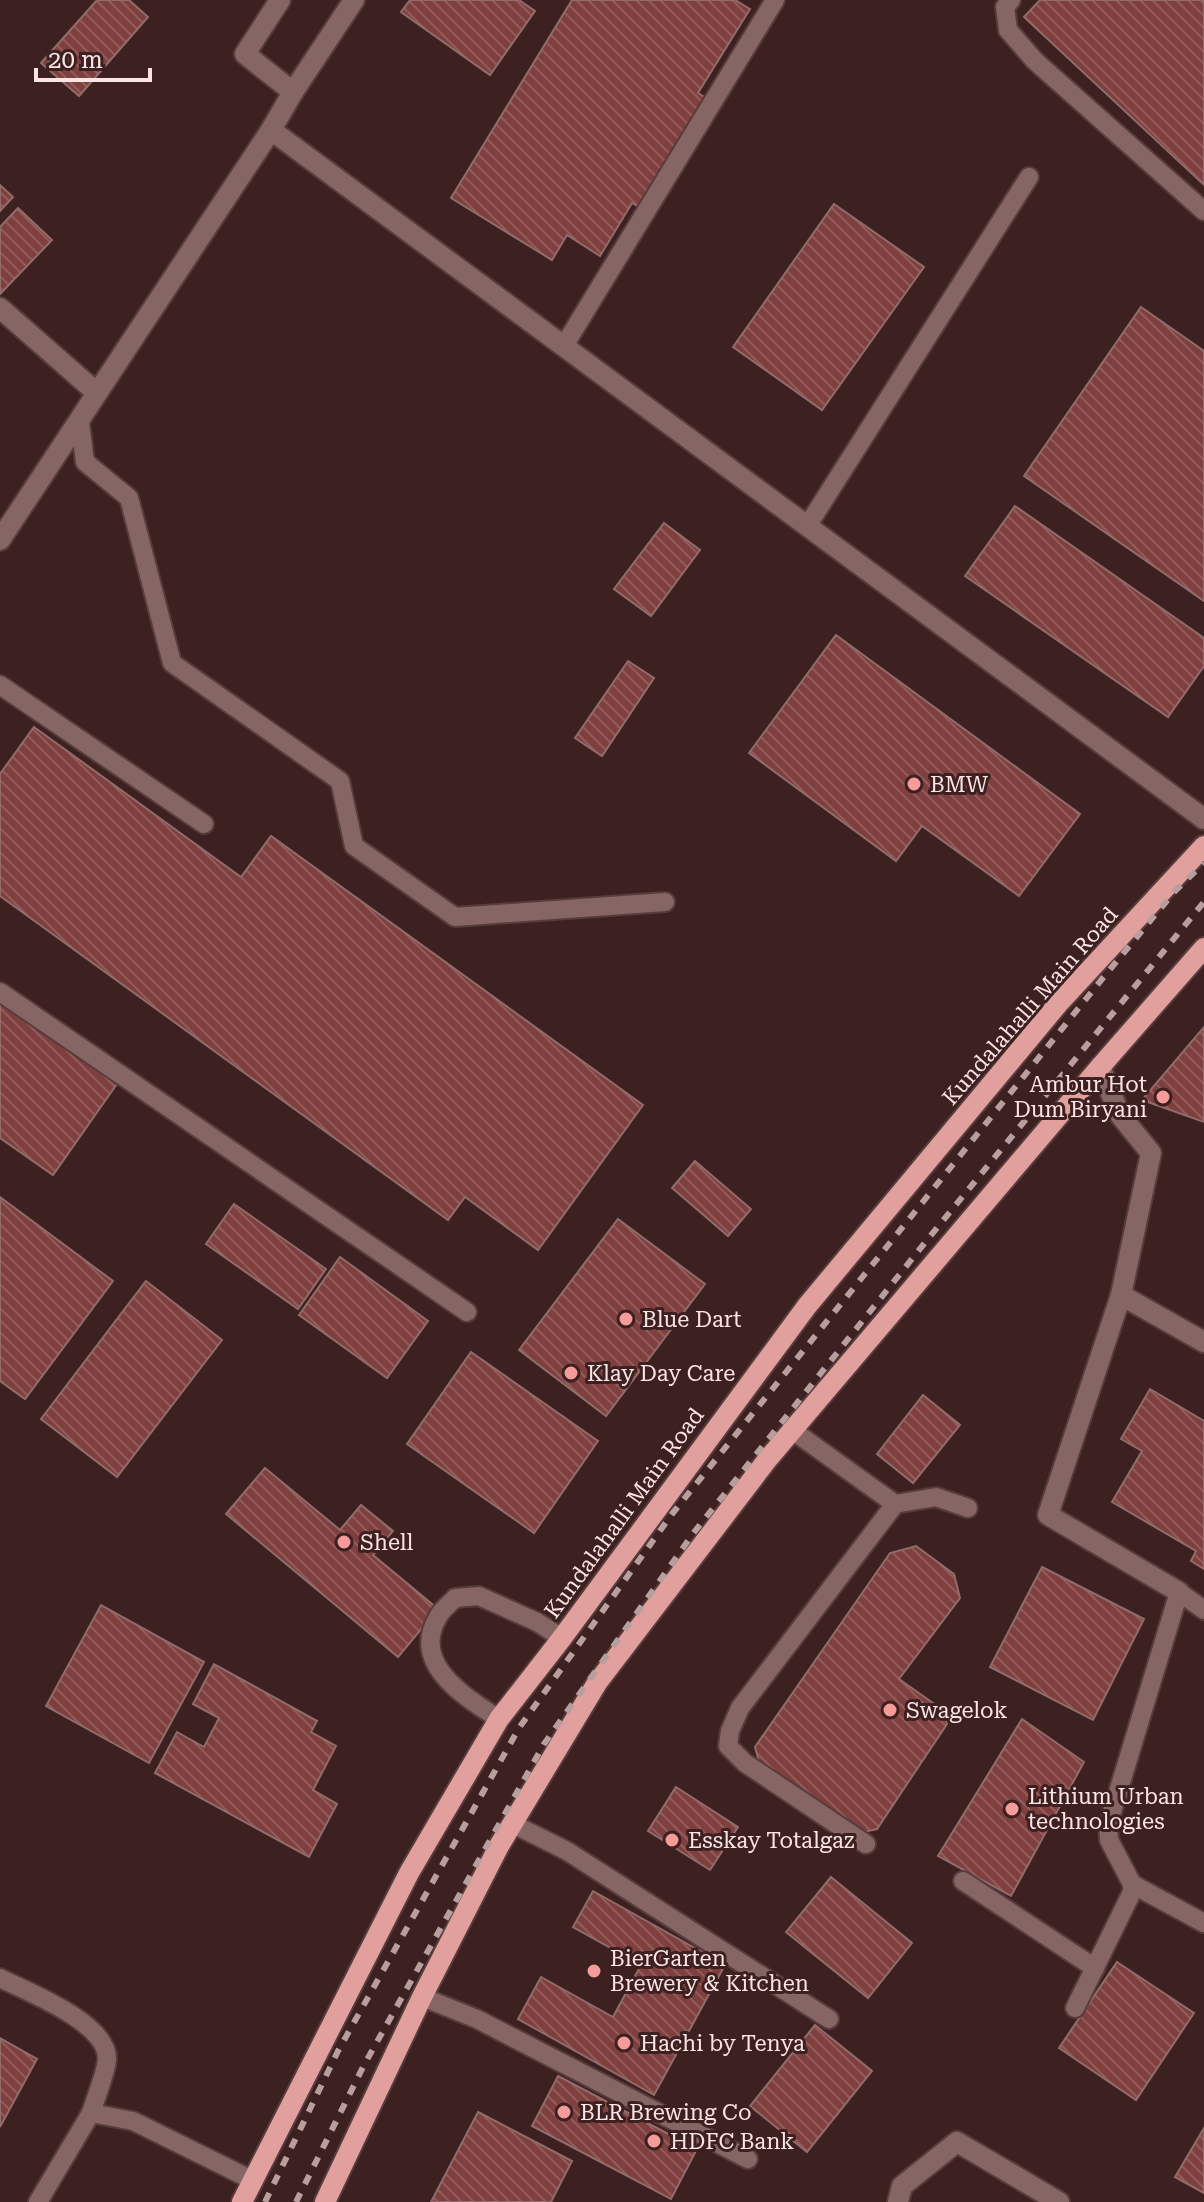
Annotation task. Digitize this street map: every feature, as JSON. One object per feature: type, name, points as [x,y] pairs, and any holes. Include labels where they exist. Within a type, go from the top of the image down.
[{"type":"main road","name":"Kundalahalli Main Road","points":[[242,2202],[409,1873],[499,1719],[807,1306],[1058,1004],[1204,846]]},
{"type":"main road","points":[[325,2202],[422,1997],[513,1824],[597,1683],[792,1430],[1204,948]]},
{"type":"street","points":[[280,0],[245,54],[293,92]]},
{"type":"street","points":[[0,540],[80,423],[354,0]]},
{"type":"street","points":[[271,130],[1204,819]]},
{"type":"street","points":[[0,308],[97,393]]},
{"type":"street","points":[[1100,1067],[1120,1115],[1151,1153],[1121,1295],[1048,1515],[1179,1592]]},
{"type":"street","points":[[1121,1295],[1204,1342]]},
{"type":"street","points":[[898,2202],[902,2186],[957,2142],[1059,2202]]},
{"type":"lane","points":[[564,346],[775,0]]},
{"type":"lane","points":[[1011,0],[1005,7],[1008,30],[1035,61],[1204,211]]},
{"type":"lane","points":[[808,525],[1029,177]]},
{"type":"lane","points":[[80,423],[85,462],[129,498],[172,663],[340,781],[354,846],[455,917],[665,902]]},
{"type":"lane","points":[[0,685],[204,824]]},
{"type":"lane","points":[[0,992],[467,1312]]},
{"type":"lane","points":[[792,1430],[895,1504]]},
{"type":"lane","points":[[866,1844],[745,1763],[728,1746],[730,1731],[740,1708],[895,1504],[936,1497],[968,1508]]},
{"type":"lane","points":[[1075,2008],[1132,1892],[1132,1884],[1109,1840],[1108,1825],[1179,1592],[1204,1610]]},
{"type":"lane","points":[[499,1719],[439,1673],[429,1646],[437,1617],[455,1598],[479,1596],[537,1622],[562,1638]]},
{"type":"lane","points":[[513,1824],[567,1851],[829,2019]]},
{"type":"lane","points":[[963,1881],[1095,1968]]},
{"type":"lane","points":[[1132,1884],[1204,1923]]},
{"type":"lane","points":[[0,1978],[73,2015],[91,2028],[107,2058],[91,2113],[38,2202]]},
{"type":"lane","points":[[422,1997],[477,2019],[748,2159]]},
{"type":"lane","points":[[91,2113],[133,2121],[252,2180]]},
{"type":"building","points":[[97,0],[129,0],[148,17],[79,96],[41,63]]},
{"type":"building","points":[[410,0],[519,0],[535,11],[490,75],[401,12]]},
{"type":"building","points":[[572,0],[735,0],[750,9],[698,93],[711,101],[639,207],[632,203],[600,256],[567,235],[552,260],[451,198]]},
{"type":"building","points":[[1040,0],[1204,0],[1204,185],[1024,17]]},
{"type":"building","points":[[0,185],[13,197],[0,211]]},
{"type":"building","points":[[834,204],[924,267],[822,410],[733,347]]},
{"type":"building","points":[[18,208],[52,240],[0,294],[0,227]]},
{"type":"building","points":[[1141,307],[1204,351],[1204,601],[1024,476]]},
{"type":"building","points":[[1015,506],[1204,638],[1204,666],[1168,717],[965,576]]},
{"type":"building","points":[[664,523],[700,550],[651,616],[614,589]]},
{"type":"building","name":"BMW","points":[[836,635],[1080,814],[1019,896],[922,826],[896,861],[749,753]]},
{"type":"building","points":[[628,661],[654,678],[602,756],[575,738]]},
{"type":"building","points":[[34,727],[241,877],[271,836],[643,1105],[538,1250],[465,1197],[448,1220],[0,896],[0,774]]},
{"type":"building","points":[[0,998],[119,1081],[53,1175],[0,1138]]},
{"type":"building","points":[[1204,1027],[1204,1122],[1142,1100]]},
{"type":"building","points":[[695,1161],[751,1209],[728,1236],[672,1188]]},
{"type":"building","points":[[0,1197],[113,1281],[25,1399],[0,1381]]},
{"type":"building","points":[[234,1204],[326,1269],[298,1309],[206,1244]]},
{"type":"building","points":[[618,1219],[705,1284],[606,1416],[519,1350]]},
{"type":"building","points":[[340,1257],[428,1321],[387,1378],[299,1315]]},
{"type":"building","points":[[146,1281],[222,1340],[117,1477],[41,1419]]},
{"type":"building","points":[[471,1352],[598,1441],[534,1533],[407,1444]]},
{"type":"building","points":[[1150,1389],[1204,1421],[1204,1569],[1191,1561],[1196,1551],[1112,1502],[1142,1451],[1121,1439]]},
{"type":"building","points":[[923,1395],[960,1425],[913,1483],[877,1454]]},
{"type":"building","points":[[265,1468],[340,1530],[361,1505],[393,1531],[373,1555],[438,1609],[398,1657],[226,1514]]},
{"type":"building","points":[[916,1546],[954,1574],[960,1598],[899,1679],[943,1710],[947,1724],[877,1829],[859,1833],[760,1766],[755,1747],[890,1553]]},
{"type":"building","points":[[1042,1567],[1144,1619],[1093,1720],[990,1667]]},
{"type":"building","points":[[101,1605],[204,1662],[149,1763],[46,1706]]},
{"type":"building","points":[[214,1664],[317,1721],[311,1732],[336,1746],[313,1790],[337,1804],[309,1857],[155,1773],[177,1732],[204,1747],[219,1718],[193,1704]]},
{"type":"building","name":"Lithium Urban technologies","points":[[1022,1719],[1084,1762],[1011,1896],[938,1856]]},
{"type":"building","points":[[676,1787],[738,1827],[710,1870],[648,1831]]},
{"type":"building","points":[[831,1877],[912,1943],[868,1998],[786,1932]]},
{"type":"building","points":[[593,1891],[725,1965],[654,2095],[518,2019],[541,1977],[613,2017],[641,1965],[573,1927]]},
{"type":"building","points":[[1117,1962],[1194,2013],[1136,2100],[1059,2048]]},
{"type":"building","points":[[815,2025],[872,2071],[807,2152],[750,2106]]},
{"type":"building","points":[[0,2038],[37,2059],[0,2127]]},
{"type":"building","points":[[558,2076],[697,2149],[671,2199],[532,2126]]},
{"type":"building","points":[[478,2112],[572,2161],[551,2202],[431,2202]]},
{"type":"building","points":[[1204,2128],[1204,2193],[1175,2177]]},
{"type":"railway","points":[[265,2202],[338,2051],[519,1728],[672,1514],[1102,979],[1175,891],[1204,863]]},
{"type":"railway","points":[[296,2202],[364,2065],[544,1744],[695,1531],[927,1240],[1204,902]]},
{"type":"place","name":"BMW","points":[[914,784]]},
{"type":"place","name":"Ambur Hot Dum Biryani","points":[[1163,1097]]},
{"type":"place","name":"Blue Dart","points":[[626,1319]]},
{"type":"place","name":"Klay Day Care","points":[[571,1373]]},
{"type":"place","name":"Shell","points":[[344,1542]]},
{"type":"place","name":"Swagelok","points":[[890,1710]]},
{"type":"place","name":"Lithium Urban technologies","points":[[1012,1809]]},
{"type":"place","name":"Esskay Totalgaz","points":[[672,1840]]},
{"type":"place","name":"BierGarten Brewery & Kitchen","points":[[594,1971]]},
{"type":"place","name":"Hachi by Tenya","points":[[624,2043]]},
{"type":"place","name":"BLR Brewing Co","points":[[564,2112]]},
{"type":"place","name":"HDFC Bank","points":[[654,2141]]}]
